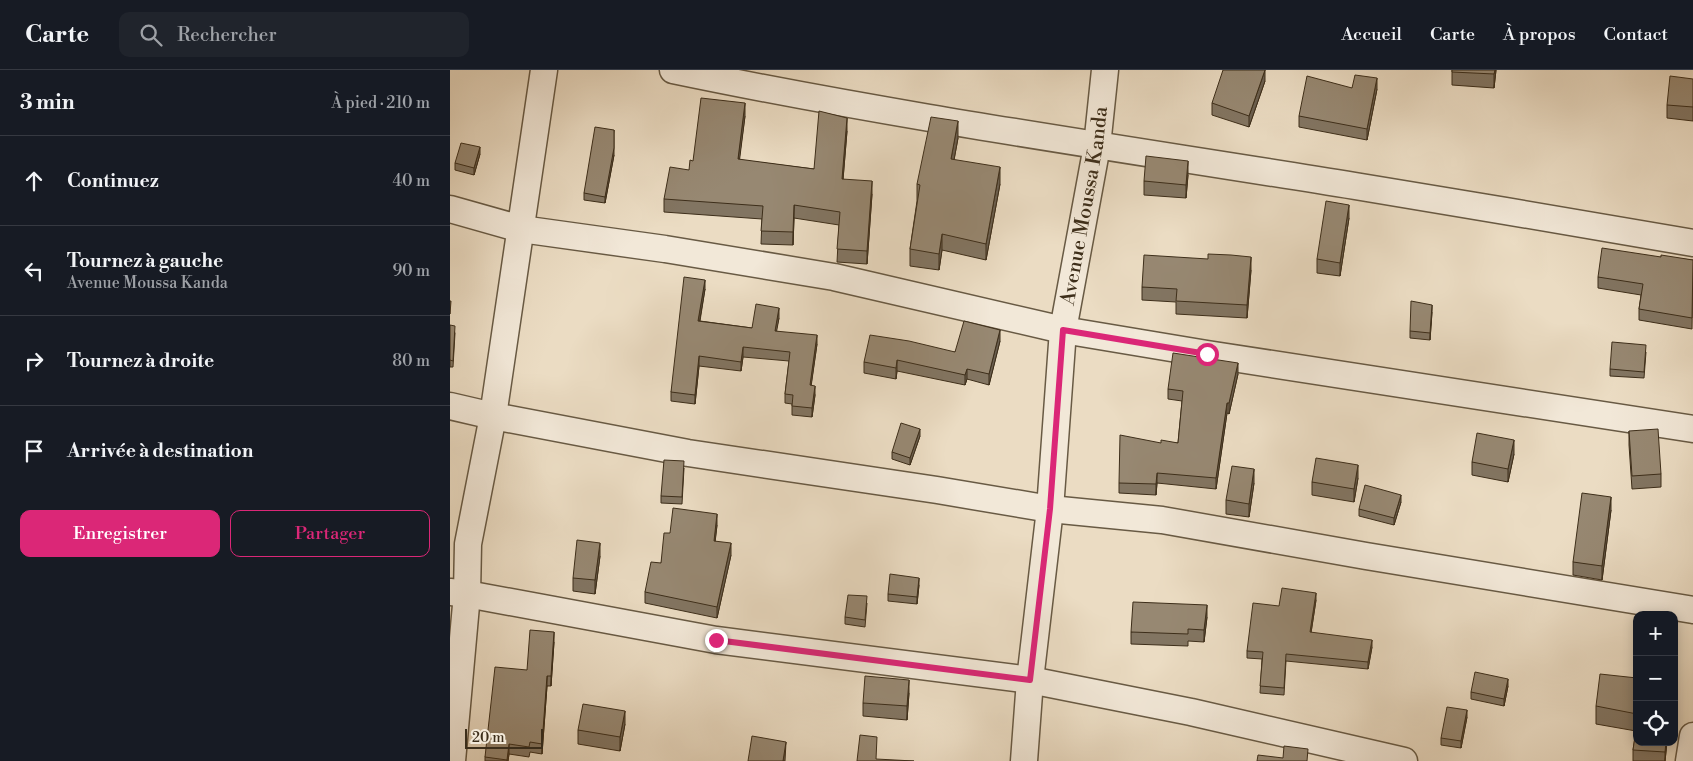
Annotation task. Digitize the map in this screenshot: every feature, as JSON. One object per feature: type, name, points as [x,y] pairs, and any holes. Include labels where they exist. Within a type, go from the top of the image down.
[{"type":"street","points":[[452,761],[459,593],[493,416],[544,70]]},
{"type":"street","points":[[673,70],[790,94],[1693,243]]},
{"type":"street","name":"Avenue Moussa Kanda","points":[[1024,761],[1030,680],[1050,509],[1063,330],[1097,146],[1105,70]]},
{"type":"street","points":[[450,209],[520,229],[665,249],[834,277],[1063,330],[1207,354],[1693,428]]},
{"type":"street","points":[[450,406],[688,453],[927,488],[1050,509],[1162,520],[1356,555],[1693,610]]},
{"type":"street","points":[[459,593],[716,640],[1030,680],[1191,712],[1404,761]]},
{"type":"street","points":[[1689,761],[1693,736]]},
{"type":"building","points":[[1223,70],[1265,70],[1249,116],[1212,103]]},
{"type":"building","points":[[1452,70],[1495,70],[1494,74],[1452,72]]},
{"type":"building","points":[[1355,75],[1377,78],[1367,129],[1299,116],[1307,76],[1352,88]]},
{"type":"building","points":[[1670,76],[1693,79],[1693,107],[1667,105]]},
{"type":"building","points":[[701,98],[745,103],[738,159],[814,169],[819,111],[847,118],[842,179],[872,181],[867,251],[837,249],[840,212],[794,205],[793,232],[761,231],[763,206],[664,199],[670,167],[689,170],[690,160],[693,161]]},
{"type":"building","points":[[931,117],[958,121],[951,159],[1000,167],[986,244],[942,234],[939,254],[910,249],[920,185],[917,184]]},
{"type":"building","points":[[595,127],[614,130],[614,148],[605,197],[584,193]]},
{"type":"building","points":[[461,143],[480,147],[474,168],[455,163]]},
{"type":"building","points":[[1146,156],[1188,161],[1186,185],[1144,181]]},
{"type":"building","points":[[1326,201],[1349,205],[1340,263],[1317,259]]},
{"type":"building","points":[[1602,248],[1693,260],[1692,318],[1639,309],[1643,284],[1598,277]]},
{"type":"building","points":[[1208,254],[1251,257],[1247,305],[1176,301],[1177,289],[1142,287],[1144,255],[1208,259]]},
{"type":"building","points":[[684,277],[705,280],[698,321],[752,328],[756,304],[779,308],[775,331],[817,335],[810,385],[815,386],[812,408],[792,406],[793,395],[785,394],[790,352],[743,347],[741,362],[699,356],[695,395],[671,392]]},
{"type":"building","points":[[1411,301],[1432,305],[1430,333],[1410,331]]},
{"type":"building","points":[[964,321],[1000,330],[989,374],[967,369],[965,375],[897,360],[896,368],[864,362],[870,335],[909,341],[955,352]]},
{"type":"building","points":[[450,325],[455,326],[453,361],[450,360]]},
{"type":"building","points":[[1612,342],[1646,345],[1644,372],[1610,369]]},
{"type":"building","points":[[1173,353],[1238,363],[1229,403],[1227,403],[1216,478],[1157,473],[1156,484],[1119,483],[1120,435],[1161,443],[1161,440],[1178,443],[1183,391],[1168,389]]},
{"type":"building","points":[[901,423],[920,429],[910,458],[892,452]]},
{"type":"building","points":[[1658,429],[1661,474],[1632,476],[1629,431]]},
{"type":"building","points":[[1477,433],[1514,440],[1508,469],[1472,462]]},
{"type":"building","points":[[1316,458],[1358,465],[1354,489],[1312,482]]},
{"type":"building","points":[[664,460],[684,461],[682,497],[661,496]]},
{"type":"building","points":[[1232,466],[1254,469],[1249,504],[1226,500]]},
{"type":"building","points":[[1365,485],[1401,495],[1394,518],[1359,509]]},
{"type":"building","points":[[1582,493],[1611,497],[1602,566],[1573,562]]},
{"type":"building","points":[[673,508],[717,514],[714,541],[731,543],[717,607],[645,592],[651,562],[661,563],[664,533],[670,533]]},
{"type":"building","points":[[577,540],[600,543],[595,580],[573,578]]},
{"type":"building","points":[[890,574],[919,578],[917,597],[888,594]]},
{"type":"building","points":[[1282,588],[1316,593],[1310,632],[1372,640],[1368,662],[1286,654],[1284,688],[1260,686],[1263,652],[1247,651],[1253,603],[1279,606]]},
{"type":"building","points":[[848,595],[867,596],[865,620],[845,617]]},
{"type":"building","points":[[1133,602],[1207,605],[1204,630],[1188,629],[1188,634],[1131,632]]},
{"type":"building","points":[[530,630],[554,632],[551,676],[547,676],[542,744],[530,742],[529,747],[509,744],[507,760],[485,757],[495,667],[527,670]]},
{"type":"building","points":[[1475,672],[1508,679],[1504,699],[1471,692]]},
{"type":"building","points":[[1600,674],[1633,678],[1633,713],[1596,706]]},
{"type":"building","points":[[865,676],[909,680],[907,706],[863,703]]},
{"type":"building","points":[[583,704],[625,711],[620,737],[578,730]]},
{"type":"building","points":[[1447,707],[1467,710],[1461,741],[1441,738]]},
{"type":"building","points":[[860,735],[877,737],[876,759],[914,761],[857,761]]},
{"type":"building","points":[[752,736],[786,742],[783,761],[748,761]]},
{"type":"building","points":[[1284,746],[1308,749],[1307,761],[1257,761],[1258,755],[1283,758]]},
{"type":"building","points":[[1634,746],[1666,746],[1665,752],[1633,750]]},
{"type":"route","points":[[716,640],[1030,680],[1050,509],[1063,330],[1207,354]]}]
